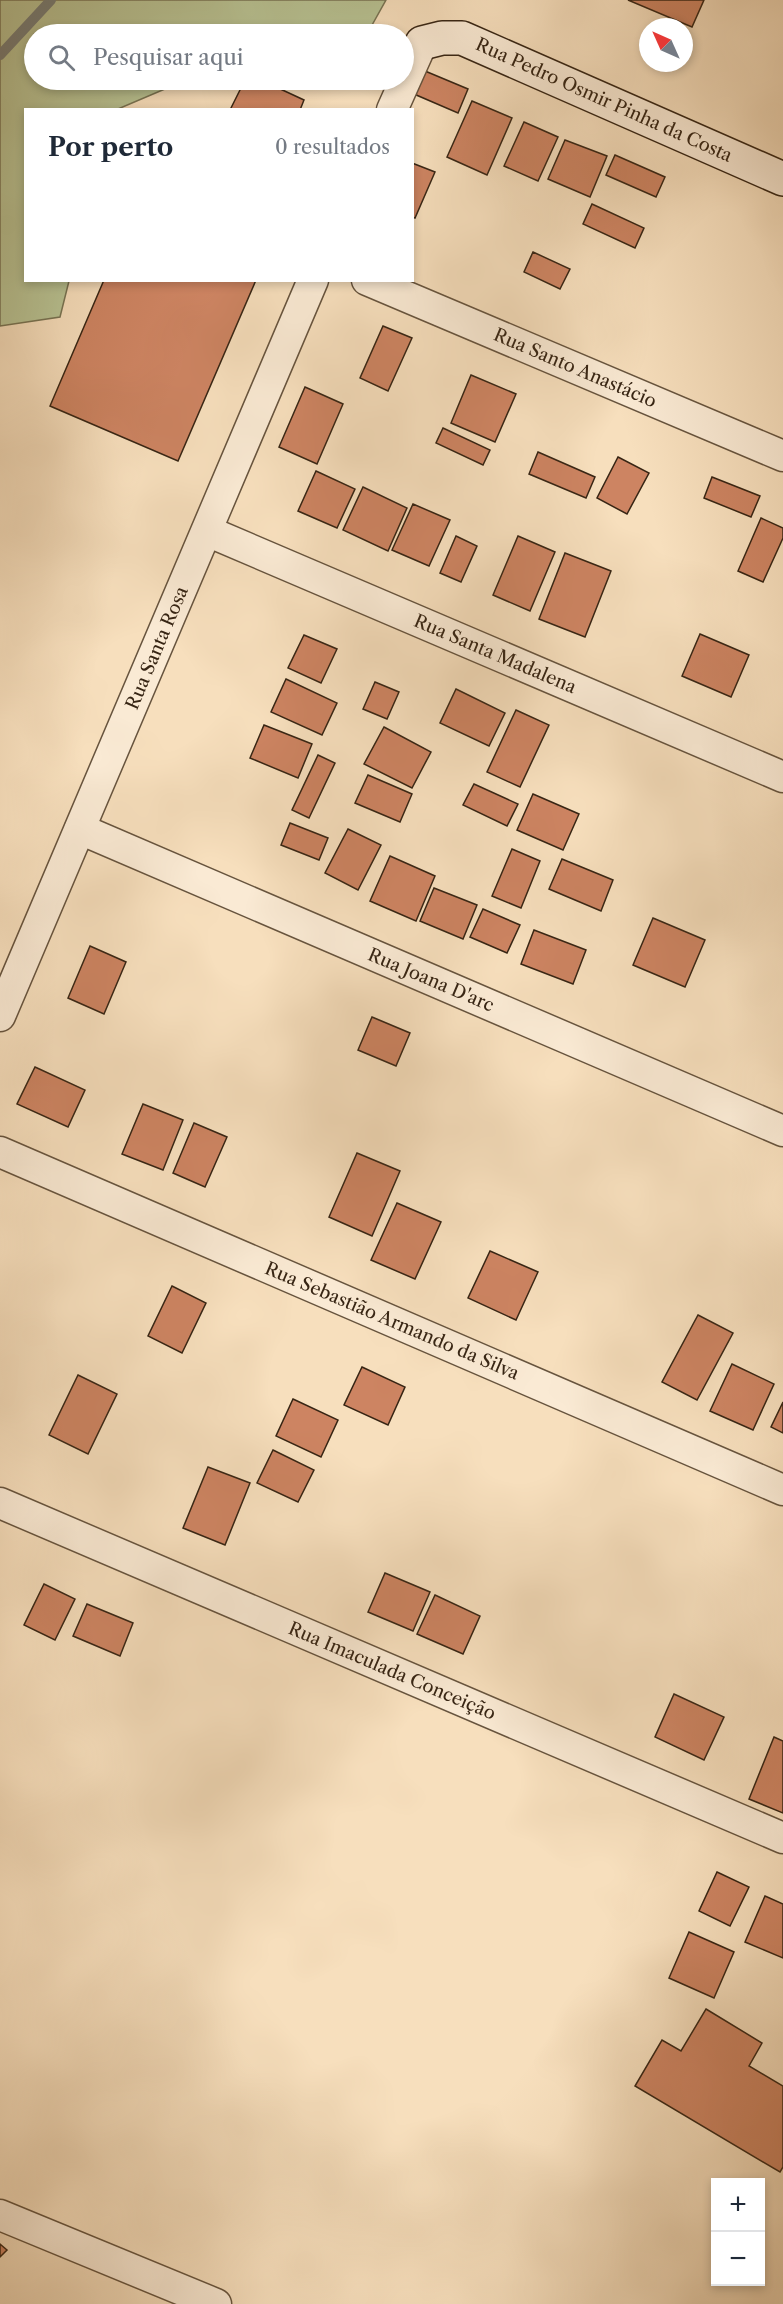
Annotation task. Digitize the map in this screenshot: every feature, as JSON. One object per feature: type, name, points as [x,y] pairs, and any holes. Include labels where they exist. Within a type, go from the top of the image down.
[{"type":"street","name":"Rua Pedro Osmir Pinha da Costa","points":[[422,43],[442,38],[462,38],[783,179]]},
{"type":"street","points":[[414,61],[422,43]]},
{"type":"street","points":[[393,108],[401,90]]},
{"type":"street","name":"Rua Santa Rosa","points":[[0,1016],[313,282]]},
{"type":"street","name":"Rua Santo Anastácio","points":[[372,282],[783,456]]},
{"type":"street","name":"Rua Santa Madalena","points":[[207,531],[783,777]]},
{"type":"street","name":"Rua Joana D'arc","points":[[80,829],[783,1131]]},
{"type":"street","name":"Rua Sebastião Armando da Silva","points":[[0,1152],[783,1490]]},
{"type":"street","name":"Rua Imaculada Conceição","points":[[0,1503],[783,1838]]},
{"type":"street","points":[[0,2215],[216,2304]]},
{"type":"green space","points":[[0,0],[386,0],[373,24],[24,24],[24,90],[163,90],[120,108],[24,108],[24,282],[69,282],[60,317],[0,326]]},
{"type":"building","points":[[628,0],[704,0],[693,25],[693,18],[671,18]]},
{"type":"building","points":[[425,71],[468,89],[458,113],[414,94]]},
{"type":"building","points":[[240,90],[282,90],[304,100],[301,108],[231,108]]},
{"type":"building","points":[[472,101],[512,118],[487,175],[447,157]]},
{"type":"building","points":[[524,122],[558,137],[538,181],[504,166]]},
{"type":"building","points":[[565,140],[607,156],[590,197],[548,179]]},
{"type":"building","points":[[615,155],[665,177],[656,197],[606,175]]},
{"type":"building","points":[[414,164],[435,172],[414,218]]},
{"type":"building","points":[[592,204],[644,228],[635,248],[583,224]]},
{"type":"building","points":[[533,252],[570,269],[560,289],[524,272]]},
{"type":"building","points":[[103,282],[255,282],[178,461],[50,406]]},
{"type":"building","points":[[383,326],[412,338],[388,391],[360,378]]},
{"type":"building","points":[[471,375],[516,394],[495,442],[451,423]]},
{"type":"building","points":[[305,387],[343,404],[317,464],[279,447]]},
{"type":"building","points":[[443,428],[490,450],[483,465],[436,443]]},
{"type":"building","points":[[538,452],[595,477],[586,498],[529,474]]},
{"type":"building","points":[[618,457],[649,473],[627,514],[597,498]]},
{"type":"building","points":[[316,471],[355,489],[337,528],[298,511]]},
{"type":"building","points":[[712,477],[760,496],[751,517],[704,498]]},
{"type":"building","points":[[363,487],[407,508],[388,551],[343,530]]},
{"type":"building","points":[[413,504],[450,520],[429,566],[392,550]]},
{"type":"building","points":[[761,518],[783,528],[783,538],[763,582],[738,571]]},
{"type":"building","points":[[456,536],[477,546],[461,582],[440,573]]},
{"type":"building","points":[[518,536],[555,552],[530,611],[493,595]]},
{"type":"building","points":[[565,553],[611,571],[585,637],[539,619]]},
{"type":"building","points":[[700,634],[749,655],[731,697],[682,676]]},
{"type":"building","points":[[304,635],[337,649],[321,683],[288,668]]},
{"type":"building","points":[[286,679],[337,703],[322,735],[271,712]]},
{"type":"building","points":[[375,682],[399,692],[387,719],[363,709]]},
{"type":"building","points":[[456,689],[505,713],[489,746],[440,723]]},
{"type":"building","points":[[516,710],[549,725],[520,787],[487,772]]},
{"type":"building","points":[[264,725],[312,744],[298,778],[250,758]]},
{"type":"building","points":[[384,727],[431,752],[412,788],[364,764]]},
{"type":"building","points":[[318,755],[335,763],[309,818],[292,810]]},
{"type":"building","points":[[368,775],[412,794],[400,822],[355,803]]},
{"type":"building","points":[[474,784],[518,804],[507,826],[463,805]]},
{"type":"building","points":[[533,794],[579,814],[563,850],[517,830]]},
{"type":"building","points":[[290,823],[328,838],[319,860],[281,845]]},
{"type":"building","points":[[348,829],[381,845],[358,890],[325,873]]},
{"type":"building","points":[[512,849],[540,861],[521,908],[492,896]]},
{"type":"building","points":[[390,856],[435,876],[416,921],[370,901]]},
{"type":"building","points":[[562,859],[613,880],[601,911],[549,889]]},
{"type":"building","points":[[434,888],[477,905],[463,939],[420,921]]},
{"type":"building","points":[[483,909],[520,925],[507,953],[470,937]]},
{"type":"building","points":[[653,918],[705,940],[685,987],[633,965]]},
{"type":"building","points":[[534,930],[586,950],[573,984],[521,964]]},
{"type":"building","points":[[90,946],[126,962],[104,1014],[68,998]]},
{"type":"building","points":[[372,1017],[410,1033],[396,1066],[358,1050]]},
{"type":"building","points":[[35,1067],[85,1090],[68,1127],[17,1104]]},
{"type":"building","points":[[143,1104],[183,1120],[163,1170],[122,1154]]},
{"type":"building","points":[[194,1123],[227,1137],[205,1187],[173,1173]]},
{"type":"building","points":[[357,1153],[400,1171],[372,1236],[329,1217]]},
{"type":"building","points":[[397,1203],[441,1222],[415,1279],[371,1260]]},
{"type":"building","points":[[490,1251],[538,1272],[516,1320],[468,1298]]},
{"type":"building","points":[[172,1286],[206,1303],[182,1353],[148,1336]]},
{"type":"building","points":[[698,1315],[733,1333],[697,1400],[662,1382]]},
{"type":"building","points":[[732,1364],[774,1384],[753,1430],[710,1411]]},
{"type":"building","points":[[362,1367],[405,1387],[388,1425],[344,1405]]},
{"type":"building","points":[[78,1375],[117,1394],[88,1454],[49,1435]]},
{"type":"building","points":[[293,1399],[338,1420],[321,1457],[276,1436]]},
{"type":"building","points":[[783,1402],[783,1433],[771,1427]]},
{"type":"building","points":[[273,1450],[314,1470],[298,1502],[257,1483]]},
{"type":"building","points":[[208,1467],[250,1483],[225,1545],[183,1528]]},
{"type":"building","points":[[385,1573],[430,1592],[413,1631],[368,1612]]},
{"type":"building","points":[[44,1584],[75,1599],[55,1640],[24,1625]]},
{"type":"building","points":[[435,1595],[480,1616],[463,1654],[417,1634]]},
{"type":"building","points":[[87,1604],[133,1623],[120,1656],[73,1636]]},
{"type":"building","points":[[674,1694],[724,1717],[704,1760],[655,1737]]},
{"type":"building","points":[[774,1737],[783,1741],[783,1813],[749,1799]]},
{"type":"building","points":[[717,1872],[749,1887],[730,1926],[699,1911]]},
{"type":"building","points":[[765,1896],[783,1904],[783,1958],[745,1942]]},
{"type":"building","points":[[689,1932],[734,1952],[714,1998],[669,1978]]},
{"type":"building","points":[[706,2009],[762,2043],[749,2066],[783,2086],[783,2167],[780,2172],[635,2086],[662,2040],[681,2051]]},
{"type":"building","points":[[0,2244],[7,2250],[0,2257]]},
{"type":"waterway","points":[[29,24],[51,0]]},
{"type":"waterway","points":[[0,55],[24,29]]}]
